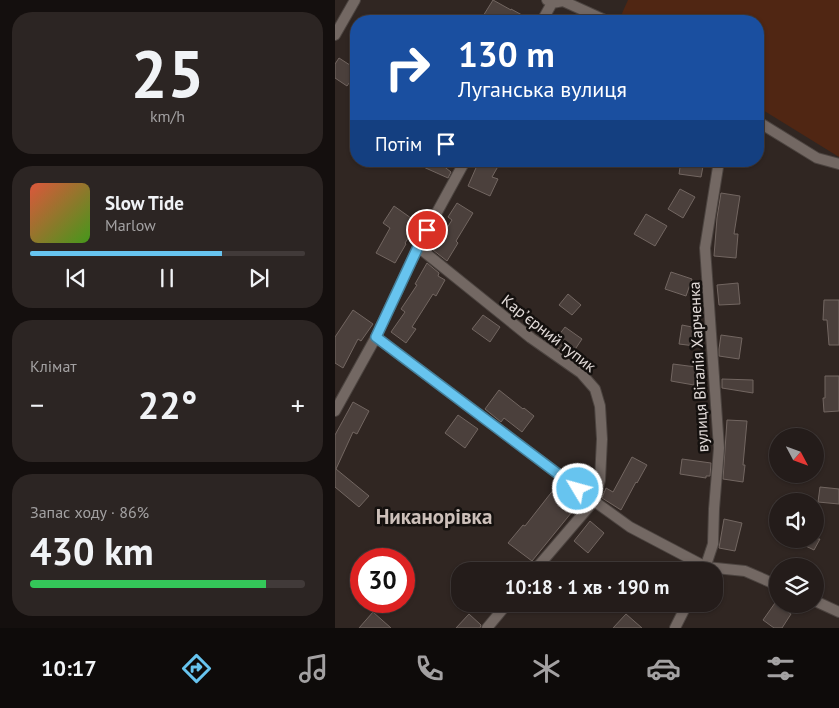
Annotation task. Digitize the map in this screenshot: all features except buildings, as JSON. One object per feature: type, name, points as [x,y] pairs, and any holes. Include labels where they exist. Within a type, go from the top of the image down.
[{"type":"street","points":[[335,35],[355,0]]},
{"type":"street","points":[[544,15],[549,2],[563,2],[593,15]]},
{"type":"street","points":[[764,126],[817,158],[839,164]]},
{"type":"street","points":[[335,411],[376,337],[418,247],[462,167]]},
{"type":"street","name":"вулиця Віталія Харченка","points":[[707,562],[713,544],[719,448],[705,248],[718,167]]},
{"type":"street","name":"Карʼєрний тупик","points":[[418,247],[531,338],[581,373],[595,389],[600,406],[603,440],[600,480],[593,501],[542,562]]},
{"type":"street","points":[[376,337],[593,501],[630,527],[692,562]]},
{"type":"street","points":[[723,570],[745,571],[769,582]]},
{"type":"street","points":[[824,605],[839,612]]},
{"type":"street","points":[[487,628],[500,612]]},
{"type":"street","points":[[675,628],[683,612]]},
{"type":"shaded area","points":[[628,0],[839,0],[839,157],[764,111],[764,15],[621,15]]},
{"type":"district","name":"Никанорівка","points":[[434,516]]},
{"type":"route","points":[[427,230],[376,337],[578,489]]}]
